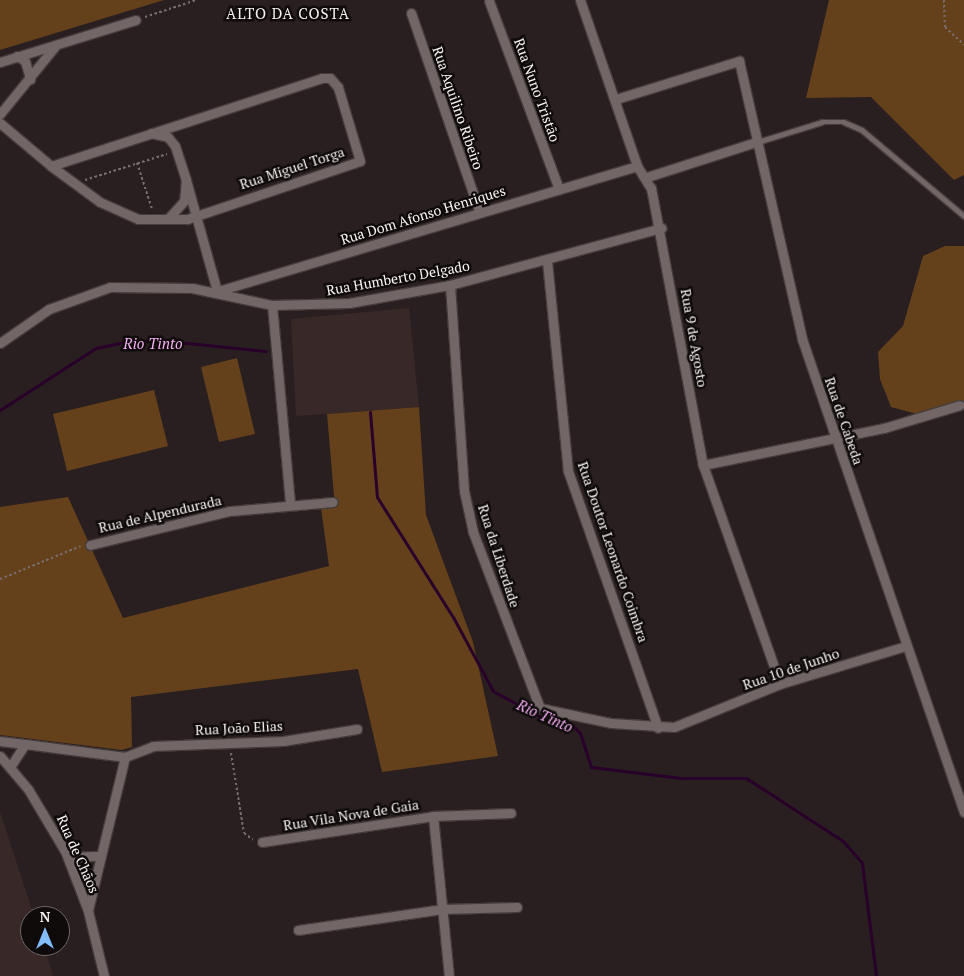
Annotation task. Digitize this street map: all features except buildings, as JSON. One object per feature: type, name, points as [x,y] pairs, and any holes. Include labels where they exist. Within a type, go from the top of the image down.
[{"type":"street","name":"Rua 9 de Agosto","points":[[580,0],[616,99],[637,166],[647,177],[661,228],[703,465],[780,684]]},
{"type":"street","name":"Rua Nuno Tristão","points":[[490,1],[559,189]]},
{"type":"street","name":"Rua Aquilino Ribeiro","points":[[411,13],[479,211]]},
{"type":"street","points":[[0,62],[136,20]]},
{"type":"street","points":[[0,114],[56,45]]},
{"type":"street","points":[[17,56],[25,61],[30,79]]},
{"type":"street","name":"Rua de Cabeda","points":[[616,99],[738,61],[802,339],[964,812]]},
{"type":"street","name":"Rua Miguel Torga","points":[[0,124],[51,166],[118,212],[138,219],[198,216],[205,210],[360,161],[338,87],[330,78],[146,133],[51,166]]},
{"type":"street","points":[[170,149],[176,129],[182,122]]},
{"type":"street","points":[[146,133],[160,133],[186,180],[198,216],[217,291]]},
{"type":"street","points":[[647,177],[756,142]]},
{"type":"street","name":"Rua Dom Afonso Henriques","points":[[217,291],[479,211],[637,166]]},
{"type":"street","points":[[168,219],[184,201],[186,180]]},
{"type":"street","name":"Rua Humberto Delgado","points":[[0,343],[49,309],[92,291],[132,285],[217,291],[272,305],[349,303],[450,286],[547,261],[661,228]]},
{"type":"street","name":"Rua Doutor Leonardo Coimbra","points":[[547,261],[568,470],[658,728]]},
{"type":"street","name":"Rua da Liberdade","points":[[450,286],[464,492],[473,532],[535,702],[547,713],[658,728]]},
{"type":"street","points":[[272,305],[290,504]]},
{"type":"street","points":[[703,465],[836,439],[960,405]]},
{"type":"street","name":"Rua de Alpendurada","points":[[90,545],[203,517],[290,504],[333,502]]},
{"type":"street","name":"Rua 10 de Junho","points":[[658,728],[674,727],[780,684],[906,646]]},
{"type":"street","name":"Rua João Elias","points":[[125,757],[154,746],[230,744],[357,729]]},
{"type":"street","points":[[0,740],[125,757],[88,911]]},
{"type":"street","points":[[10,767],[25,744]]},
{"type":"street","name":"Rua de Chãos","points":[[0,756],[51,824],[68,857],[88,911],[104,976]]},
{"type":"street","points":[[433,816],[511,813]]},
{"type":"street","name":"Rua Vila Nova de Gaia","points":[[262,842],[433,816],[449,976]]},
{"type":"street","points":[[68,857],[101,856]]},
{"type":"street","points":[[298,930],[442,909],[517,907]]},
{"type":"lane","points":[[756,142],[822,122],[844,122],[862,130],[964,216]]},
{"type":"path","points":[[136,20],[196,0]]},
{"type":"path","points":[[944,0],[945,27],[964,45]]},
{"type":"path","points":[[83,181],[137,163],[170,149],[171,161]]},
{"type":"path","points":[[137,163],[153,212]]},
{"type":"path","points":[[78,177],[90,186]]},
{"type":"path","points":[[148,212],[159,212]]},
{"type":"path","name":"Rua de Alpendurada","points":[[0,578],[72,548],[90,545]]},
{"type":"path","points":[[230,744],[244,833],[262,842]]},
{"type":"shaded area","points":[[0,0],[164,0],[0,50]]},
{"type":"shaded area","points":[[829,0],[964,0],[964,175],[954,180],[871,97],[806,98]]},
{"type":"shaded area","points":[[945,246],[964,246],[964,402],[924,416],[891,407],[880,379],[878,352],[903,326],[923,256]]},
{"type":"shaded area","points":[[409,308],[419,407],[296,416],[291,319]]},
{"type":"shaded area","points":[[237,358],[255,434],[219,442],[201,367]]},
{"type":"shaded area","points":[[154,390],[168,446],[67,471],[53,414]]},
{"type":"shaded area","points":[[419,407],[426,515],[473,642],[498,756],[382,772],[358,669],[131,697],[132,747],[122,750],[0,735],[0,507],[68,497],[123,618],[329,566],[321,508],[335,507],[327,414]]},
{"type":"shaded area","points":[[0,812],[31,906],[20,906],[20,956],[47,956],[53,976],[0,976]]},
{"type":"waterway","name":"Rio Tinto","points":[[0,410],[96,348],[129,341],[168,341],[265,351]]},
{"type":"waterway","name":"Rio Tinto","points":[[370,412],[377,497],[453,617],[493,691],[552,723],[572,725],[580,733],[591,767],[681,778],[746,778],[843,841],[862,863],[876,976]]},
{"type":"district","name":"ALTO DA COSTA","points":[[288,14]]}]
